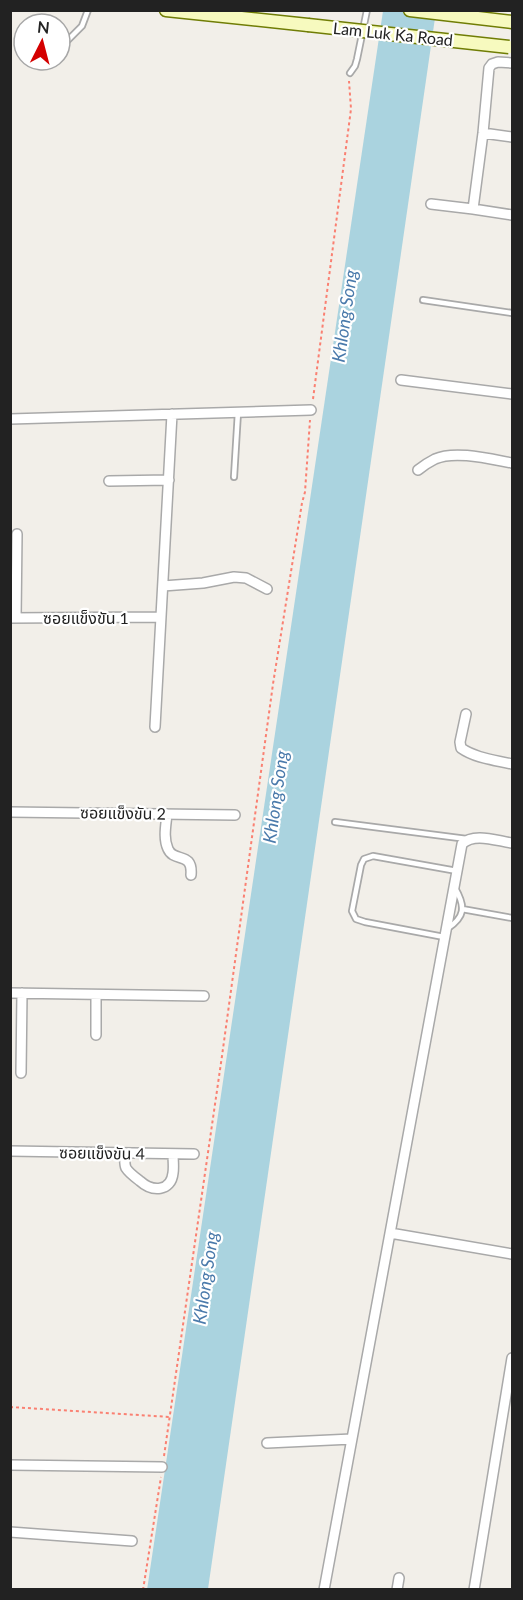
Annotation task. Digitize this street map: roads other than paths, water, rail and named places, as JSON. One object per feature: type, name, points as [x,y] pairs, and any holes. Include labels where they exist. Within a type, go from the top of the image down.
[{"type":"main road","name":"Lam Luk Ka Road","points":[[166,10],[511,47]]},
{"type":"main road","name":"Lam Luk Ka Road","points":[[410,10],[513,22]]},
{"type":"street","points":[[473,209],[489,68],[498,62],[513,63]]},
{"type":"street","points":[[483,133],[513,137]]},
{"type":"street","points":[[431,204],[513,215]]},
{"type":"street","points":[[402,380],[513,394]]},
{"type":"street","points":[[10,419],[311,410]]},
{"type":"street","points":[[155,728],[172,414]]},
{"type":"street","points":[[418,470],[435,459],[448,456],[513,462]]},
{"type":"street","points":[[109,482],[169,480]]},
{"type":"street","points":[[13,618],[17,534]]},
{"type":"street","points":[[163,586],[203,583],[234,577],[246,578],[267,589]]},
{"type":"street","name":"ซอยแข็งขัน 1","points":[[13,618],[161,617]]},
{"type":"street","points":[[466,714],[460,742],[461,748],[480,757],[513,764]]},
{"type":"street","name":"ซอยแข็งขัน 2","points":[[10,812],[234,815]]},
{"type":"street","points":[[166,814],[165,840],[168,850],[172,855],[186,859],[190,863],[191,875]]},
{"type":"street","points":[[324,1590],[462,844],[474,837],[513,843]]},
{"type":"street","points":[[10,993],[204,996]]},
{"type":"street","points":[[21,1073],[22,993]]},
{"type":"street","points":[[96,995],[96,1035]]},
{"type":"street","name":"ซอยแข็งขัน 4","points":[[10,1151],[194,1154]]},
{"type":"street","points":[[125,1153],[128,1170],[144,1184],[160,1189],[171,1182],[174,1174],[173,1154]]},
{"type":"street","points":[[390,1233],[513,1254]]},
{"type":"street","points":[[474,1590],[513,1358]]},
{"type":"street","points":[[267,1443],[352,1439]]},
{"type":"street","points":[[10,1465],[162,1467]]},
{"type":"street","points":[[10,1532],[132,1541]]},
{"type":"street","points":[[397,1590],[399,1578]]},
{"type":"lane","points":[[72,36],[82,26],[88,10]]},
{"type":"lane","points":[[350,73],[357,59],[367,10]]},
{"type":"lane","points":[[423,300],[513,313]]},
{"type":"lane","points":[[234,477],[238,412]]},
{"type":"lane","points":[[335,822],[467,839]]},
{"type":"lane","points":[[454,886],[462,901],[462,909],[458,922],[445,934],[365,922],[356,919],[352,911],[364,859],[373,856],[457,871]]},
{"type":"lane","points":[[462,909],[513,918]]},
{"type":"water","name":"Khlong Song","points":[[383,11],[436,11],[208,1589],[147,1590]]}]
